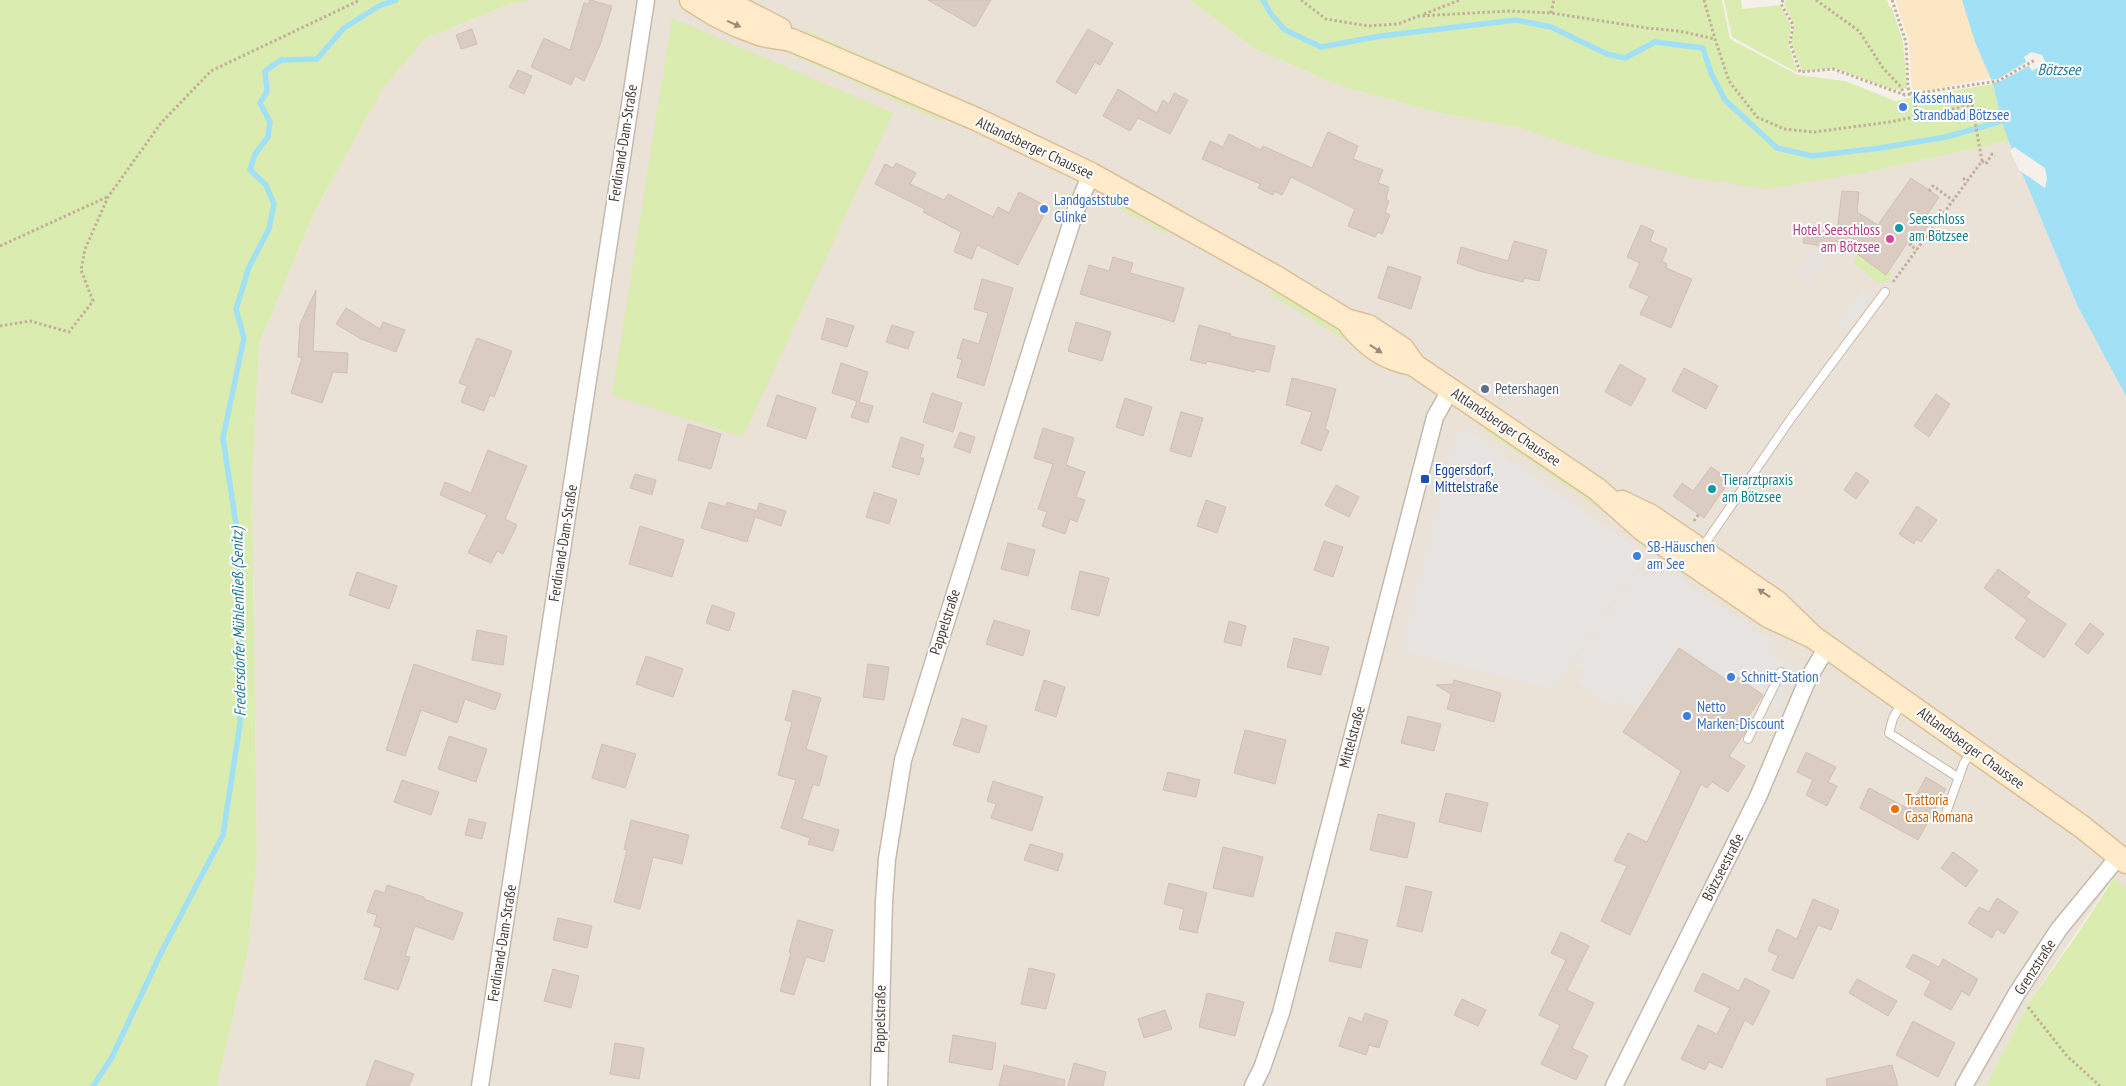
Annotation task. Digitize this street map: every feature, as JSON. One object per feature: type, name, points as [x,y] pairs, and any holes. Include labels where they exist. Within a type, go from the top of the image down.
[{"type":"main road","name":"Altlandsberger Chaussee","points":[[691,0],[715,15],[738,26],[762,35],[792,40],[952,109],[1091,174],[1267,272],[1346,320],[1361,338],[1376,350],[1394,361],[1414,365],[1597,489],[1642,529],[1696,557],[1768,616],[1820,642],[1905,700],[2081,826],[2124,860]]},
{"type":"main road","name":"Altlandsberger Chaussee","points":[[708,0],[745,11],[778,27],[792,40]]},
{"type":"street","name":"Ferdinand-Dam-Straße","points":[[480,1086],[646,0]]},
{"type":"street","name":"Pappelstraße","points":[[879,1086],[884,901],[887,859],[903,760],[1042,315],[1075,214],[1091,174]]},
{"type":"street","name":"Mittelstraße","points":[[1253,1086],[1262,1068],[1281,1013],[1435,417],[1451,390]]},
{"type":"street","name":"Bötzseestraße","points":[[1614,1086],[1758,797],[1807,681],[1820,642]]},
{"type":"street","name":"Grenzstraße","points":[[1964,1086],[2017,993],[2059,929],[2124,860]]},
{"type":"lane","points":[[1696,557],[1792,417],[1885,292]]},
{"type":"lane","points":[[1748,739],[1781,672]]},
{"type":"lane","points":[[1905,700],[1893,718],[1889,732],[1959,778]]},
{"type":"lane","points":[[1947,810],[1964,763],[1973,748]]},
{"type":"path","points":[[0,326],[30,321],[69,332],[93,301],[81,270],[85,249],[108,197],[162,123],[211,71],[360,0]]},
{"type":"path","points":[[1301,0],[1326,19],[1368,26],[1398,24],[1460,0]]},
{"type":"path","points":[[1551,13],[1554,0]]},
{"type":"path","points":[[1704,0],[1729,81],[1757,116],[1784,129],[1814,132],[1918,116],[1972,105],[1982,161],[1945,214],[1885,292]]},
{"type":"path","points":[[1784,0],[1781,4],[1793,25],[1790,43],[1800,72],[1833,69],[1905,95],[1912,95],[1998,81],[2035,60]]},
{"type":"path","points":[[1816,0],[1859,31],[1883,68],[1901,87],[1905,95]]},
{"type":"path","points":[[1892,0],[1906,42],[1908,88],[1918,116]]},
{"type":"path","points":[[1419,16],[1509,11],[1551,13],[1679,31],[1715,39]]},
{"type":"path","points":[[1982,161],[1986,164],[1992,154],[1995,156]]},
{"type":"path","points":[[1963,178],[1968,182]]},
{"type":"path","points":[[1929,191],[1933,186],[1954,201]]},
{"type":"path","points":[[0,246],[108,197]]},
{"type":"path","points":[[1939,210],[1945,214]]},
{"type":"path","points":[[1917,235],[1910,245],[1918,250]]},
{"type":"path","points":[[2017,993],[2067,1056],[2100,1086]]},
{"type":"shaded area","points":[[533,0],[1190,0],[1255,49],[1340,86],[1447,115],[1520,128],[1867,172],[2009,141],[2078,307],[2126,396],[2126,889],[2113,878],[2028,1004],[1986,1086],[217,1086],[248,952],[257,856],[252,481],[259,344],[315,211],[384,87],[426,38],[508,5]]},
{"type":"shaded area","points":[[1815,246],[1829,247],[1833,250],[1809,285],[1794,275]]},
{"type":"shaded area","points":[[1862,290],[1871,297],[1847,330],[1837,323]]},
{"type":"shaded area","points":[[1466,429],[1645,554],[1554,690],[1401,650],[1455,436]]},
{"type":"shaded area","points":[[1659,565],[1776,645],[1770,656],[1794,668],[1778,710],[1763,695],[1730,673],[1725,679],[1679,649],[1638,710],[1623,699],[1616,709],[1576,682],[1583,672],[1574,665],[1639,569],[1651,577]]},
{"type":"green space","points":[[0,0],[533,0],[508,5],[426,38],[384,87],[315,211],[259,344],[252,481],[257,856],[248,952],[217,1086],[0,1086]]},
{"type":"green space","points":[[1190,0],[1722,0],[1730,39],[1798,75],[1845,81],[1895,101],[1993,84],[2009,141],[1867,172],[1766,189],[1688,177],[1597,154],[1520,128],[1447,115],[1340,86],[1255,49]]},
{"type":"green space","points":[[1724,0],[1741,0],[1742,9],[1780,5],[1791,26],[1788,44],[1798,73],[1732,37]]},
{"type":"green space","points":[[1786,0],[1887,0],[1892,8],[1903,42],[1907,88],[1894,90],[1834,68],[1802,71],[1791,43],[1794,25],[1784,4]]},
{"type":"green space","points":[[672,18],[893,113],[743,437],[612,395]]},
{"type":"green space","points":[[803,29],[939,89],[937,91],[803,34]]},
{"type":"green space","points":[[789,50],[942,115],[941,121],[787,52]]},
{"type":"green space","points":[[1113,198],[1168,227],[1167,234],[1119,208],[1111,200]]},
{"type":"green space","points":[[1857,255],[1886,275],[1889,272],[1892,275],[1884,284],[1879,283],[1854,264]]},
{"type":"green space","points":[[1275,288],[1330,322],[1351,340],[1350,343],[1269,293]]},
{"type":"green space","points":[[1477,419],[1609,511],[1624,525],[1489,433],[1476,421]]},
{"type":"green space","points":[[2114,878],[2126,889],[2126,1086],[1986,1086],[2028,1004]]},
{"type":"sand","points":[[1896,0],[1962,0],[1990,78],[1916,93],[1912,88],[1909,41]]},
{"type":"water","name":"Bötzsee","points":[[1962,0],[2126,0],[2126,396],[2078,307],[2009,142],[1993,84],[1975,42]]},
{"type":"pier","points":[[2031,52],[2042,55],[2046,63],[2032,71],[2029,66],[1999,82],[1992,83],[1991,80],[1998,79],[2026,62],[2024,57]]},
{"type":"pier","points":[[2014,147],[2045,168],[2047,178],[2045,188],[2019,170],[2010,151]]},
{"type":"building","points":[[590,0],[612,6],[600,45],[584,81],[575,76],[571,85],[531,67],[544,38],[570,50],[584,3],[588,4]]},
{"type":"building","points":[[928,0],[991,0],[975,27]]},
{"type":"building","points":[[472,29],[477,44],[461,49],[456,35]]},
{"type":"building","points":[[1088,29],[1113,43],[1100,65],[1095,62],[1076,94],[1056,82]]},
{"type":"building","points":[[518,70],[532,76],[524,94],[509,87]]},
{"type":"building","points":[[1118,89],[1157,113],[1163,100],[1169,104],[1174,93],[1188,100],[1170,134],[1138,118],[1130,131],[1103,116]]},
{"type":"building","points":[[1328,132],[1358,146],[1353,159],[1383,170],[1378,183],[1389,187],[1386,199],[1389,201],[1385,212],[1390,215],[1382,234],[1378,232],[1375,237],[1348,226],[1355,209],[1291,177],[1282,195],[1274,191],[1273,195],[1258,188],[1260,184],[1202,159],[1210,141],[1223,147],[1229,134],[1261,150],[1263,146],[1312,168]]},
{"type":"building","points":[[896,163],[916,173],[910,184],[944,200],[948,194],[993,217],[998,207],[1009,213],[1019,192],[1048,207],[1018,265],[977,245],[972,259],[954,252],[961,232],[923,212],[925,209],[875,184],[885,164],[893,168]]},
{"type":"building","name":"Seeschloss am Bötzsee","points":[[1911,178],[1939,197],[1925,218],[1931,222],[1920,237],[1914,233],[1886,275],[1852,250],[1803,243],[1805,228],[1837,232],[1842,191],[1859,192],[1857,212],[1878,225]]},
{"type":"building","points":[[1641,225],[1654,231],[1650,241],[1667,249],[1662,261],[1667,264],[1666,268],[1692,279],[1671,328],[1640,314],[1649,296],[1629,287],[1640,263],[1627,257]]},
{"type":"building","points":[[1514,241],[1547,250],[1539,281],[1524,278],[1523,282],[1479,271],[1457,263],[1461,247],[1508,261]]},
{"type":"building","points":[[1113,257],[1133,263],[1130,273],[1184,288],[1174,322],[1080,294],[1089,265],[1109,271]]},
{"type":"building","points":[[1388,266],[1421,277],[1411,309],[1378,298]]},
{"type":"building","points":[[982,279],[1013,288],[984,386],[957,377],[962,360],[957,358],[963,339],[979,344],[988,313],[974,309]]},
{"type":"building","points":[[316,290],[313,351],[348,353],[347,373],[333,372],[322,403],[291,393],[302,358],[298,357],[300,324]]},
{"type":"building","points":[[346,308],[380,329],[383,322],[405,330],[396,352],[361,339],[336,324]]},
{"type":"building","points":[[827,318],[854,326],[847,347],[821,339]]},
{"type":"building","points":[[1076,322],[1111,332],[1102,361],[1068,351]]},
{"type":"building","points":[[892,325],[914,332],[908,349],[886,342]]},
{"type":"building","points":[[1199,325],[1231,334],[1230,336],[1275,346],[1269,372],[1255,369],[1255,372],[1207,361],[1206,364],[1190,360]]},
{"type":"building","points":[[477,338],[512,351],[494,397],[490,395],[484,411],[461,402],[467,386],[459,383]]},
{"type":"building","points":[[841,363],[868,372],[859,402],[873,406],[868,423],[851,417],[857,401],[832,393]]},
{"type":"building","points":[[1620,364],[1646,379],[1631,406],[1605,392]]},
{"type":"building","points":[[1684,368],[1718,386],[1706,409],[1672,391]]},
{"type":"building","points":[[1292,378],[1336,389],[1325,429],[1329,431],[1321,451],[1301,443],[1312,412],[1286,405]]},
{"type":"building","points":[[932,393],[962,403],[953,432],[923,422]]},
{"type":"building","points":[[1936,394],[1950,404],[1929,437],[1914,426]]},
{"type":"building","points":[[777,395],[816,408],[806,439],[767,426]]},
{"type":"building","points":[[1125,398],[1152,407],[1143,436],[1116,427]]},
{"type":"building","points":[[1181,412],[1203,418],[1191,457],[1170,451]]},
{"type":"building","points":[[688,424],[721,434],[711,469],[678,460]]},
{"type":"building","points":[[1043,428],[1074,438],[1066,465],[1085,472],[1076,497],[1085,500],[1077,522],[1070,519],[1065,534],[1042,526],[1047,512],[1038,509],[1053,464],[1034,458]]},
{"type":"building","points":[[960,432],[975,437],[970,453],[954,447]]},
{"type":"building","points":[[901,437],[924,445],[920,457],[924,459],[919,475],[892,467]]},
{"type":"building","points":[[488,450],[527,466],[505,519],[517,525],[503,554],[497,551],[491,563],[468,553],[487,515],[440,495],[445,482],[471,493]]},
{"type":"building","name":"Tierarztpraxis am Bötzsee","points":[[1711,467],[1730,480],[1704,518],[1673,496],[1682,483],[1693,491]]},
{"type":"building","points":[[1856,472],[1869,481],[1856,499],[1844,490]]},
{"type":"building","points":[[635,474],[656,480],[652,495],[630,488]]},
{"type":"building","points":[[1336,485],[1359,497],[1349,517],[1325,505]]},
{"type":"building","points":[[874,492],[897,500],[889,524],[866,517]]},
{"type":"building","points":[[1206,500],[1226,507],[1217,533],[1197,526]]},
{"type":"building","points":[[709,502],[726,507],[727,502],[757,511],[759,503],[786,511],[781,526],[755,517],[747,542],[701,528]]},
{"type":"building","points":[[1917,506],[1937,520],[1921,542],[1916,539],[1914,544],[1899,534]]},
{"type":"building","points":[[640,526],[684,540],[672,577],[629,564]]},
{"type":"building","points":[[1324,541],[1343,547],[1333,577],[1314,570]]},
{"type":"building","points":[[1008,543],[1035,550],[1028,576],[1001,569]]},
{"type":"building","points":[[1998,569],[2030,592],[2026,597],[2066,624],[2044,658],[2015,638],[2027,620],[1984,588]]},
{"type":"building","points":[[1080,571],[1109,578],[1099,616],[1071,609]]},
{"type":"building","points":[[357,572],[397,586],[389,609],[349,595]]},
{"type":"building","points":[[712,605],[735,613],[729,631],[706,623]]},
{"type":"building","points":[[994,620],[1030,631],[1023,656],[986,644]]},
{"type":"building","points":[[1229,621],[1246,626],[1241,646],[1224,642]]},
{"type":"building","points":[[2090,623],[2104,634],[2088,654],[2075,644]]},
{"type":"building","points":[[477,630],[507,636],[503,665],[472,660]]},
{"type":"building","points":[[1294,638],[1329,647],[1321,675],[1287,667]]},
{"type":"building","points":[[1679,648],[1725,679],[1730,672],[1763,695],[1748,717],[1752,719],[1746,731],[1729,756],[1745,766],[1728,792],[1712,782],[1707,788],[1701,784],[1630,935],[1601,921],[1627,866],[1614,861],[1628,833],[1647,842],[1681,771],[1623,732]]},
{"type":"building","points":[[646,656],[683,669],[673,697],[636,684]]},
{"type":"building","points":[[414,664],[501,694],[495,710],[465,699],[457,723],[421,710],[405,756],[386,750]]},
{"type":"building","points":[[868,664],[889,667],[884,700],[863,697]]},
{"type":"building","points":[[1044,680],[1065,687],[1056,717],[1035,710]]},
{"type":"building","points":[[1454,680],[1501,693],[1494,722],[1447,709],[1451,694],[1436,685],[1453,684]]},
{"type":"building","points":[[793,690],[821,698],[806,749],[827,756],[819,786],[813,784],[802,819],[839,830],[833,851],[808,844],[810,838],[781,828],[796,780],[778,775],[792,722],[785,720]]},
{"type":"building","points":[[1408,716],[1441,724],[1434,751],[1401,743]]},
{"type":"building","points":[[962,718],[987,726],[979,753],[953,745]]},
{"type":"building","points":[[1245,730],[1286,740],[1275,784],[1234,773]]},
{"type":"building","points":[[449,736],[487,749],[476,782],[438,769]]},
{"type":"building","points":[[602,744],[636,754],[625,788],[592,778]]},
{"type":"building","points":[[1806,752],[1836,767],[1828,782],[1837,786],[1827,806],[1806,795],[1813,780],[1797,772]]},
{"type":"building","points":[[1168,772],[1200,780],[1196,797],[1163,790]]},
{"type":"building","points":[[1926,777],[1946,789],[1918,840],[1860,808],[1869,788],[1909,809]]},
{"type":"building","points":[[402,780],[439,792],[431,815],[394,802]]},
{"type":"building","points":[[993,781],[1043,797],[1032,831],[991,818],[996,804],[987,801]]},
{"type":"building","points":[[1446,793],[1488,803],[1481,832],[1439,822]]},
{"type":"building","points":[[1378,814],[1415,823],[1407,858],[1370,850]]},
{"type":"building","points":[[469,819],[486,823],[482,839],[465,835]]},
{"type":"building","points":[[631,820],[689,835],[682,864],[653,857],[640,909],[614,902],[627,850],[624,849]]},
{"type":"building","points":[[1030,844],[1063,854],[1058,871],[1024,860]]},
{"type":"building","points":[[1223,847],[1263,857],[1253,897],[1213,888]]},
{"type":"building","points":[[1953,852],[1978,870],[1966,887],[1941,868]]},
{"type":"building","points":[[1169,883],[1207,893],[1197,933],[1179,929],[1184,909],[1164,904]]},
{"type":"building","points":[[387,885],[424,897],[424,899],[463,913],[453,940],[415,926],[405,956],[410,957],[398,990],[364,979],[381,928],[374,926],[377,915],[367,912],[375,890],[385,893]]},
{"type":"building","points":[[1406,886],[1432,892],[1422,932],[1397,926]]},
{"type":"building","points":[[1997,898],[2018,912],[2004,934],[1997,929],[1992,938],[1968,923],[1979,907],[1989,912]]},
{"type":"building","points":[[1813,899],[1839,910],[1831,930],[1818,925],[1793,979],[1772,970],[1778,956],[1768,951],[1777,929],[1797,939]]},
{"type":"building","points":[[558,918],[592,926],[587,948],[553,940]]},
{"type":"building","points":[[798,920],[833,930],[824,962],[806,957],[794,995],[780,991]]},
{"type":"building","points":[[1336,932],[1368,940],[1361,968],[1329,961]]},
{"type":"building","points":[[1561,932],[1589,946],[1567,990],[1594,1003],[1572,1048],[1588,1056],[1576,1080],[1541,1064],[1560,1025],[1539,1015],[1566,960],[1551,953]]},
{"type":"building","points":[[1913,954],[1939,967],[1943,959],[1978,979],[1969,996],[1962,991],[1951,1010],[1924,995],[1931,981],[1906,967]]},
{"type":"building","points":[[1029,968],[1055,974],[1046,1009],[1021,1004]]},
{"type":"building","points":[[553,969],[579,976],[571,1008],[544,1001]]},
{"type":"building","points":[[1703,973],[1739,991],[1745,978],[1770,991],[1753,1025],[1745,1020],[1722,1068],[1709,1062],[1705,1070],[1681,1059],[1698,1025],[1717,1034],[1730,1008],[1694,991]]},
{"type":"building","points":[[1857,979],[1897,1001],[1888,1016],[1849,993]]},
{"type":"building","points":[[1207,993],[1244,1002],[1235,1036],[1199,1027]]},
{"type":"building","points":[[1462,999],[1486,1010],[1478,1026],[1454,1015]]},
{"type":"building","points":[[1165,1010],[1172,1029],[1144,1038],[1138,1019]]},
{"type":"building","points":[[1365,1013],[1388,1021],[1379,1048],[1369,1045],[1366,1055],[1339,1046],[1349,1017],[1362,1022]]},
{"type":"building","points":[[1913,1021],[1955,1043],[1938,1077],[1896,1055]]},
{"type":"building","points":[[953,1035],[996,1043],[992,1070],[949,1062]]},
{"type":"building","points":[[615,1043],[644,1048],[639,1079],[610,1074]]},
{"type":"building","points":[[375,1060],[414,1074],[409,1086],[366,1086]]},
{"type":"building","points":[[1074,1063],[1106,1072],[1103,1086],[1068,1086]]},
{"type":"building","points":[[1004,1065],[1065,1080],[1064,1086],[999,1086]]},
{"type":"building","points":[[1892,1065],[1898,1086],[1827,1086],[1826,1079]]},
{"type":"waterway","name":"Fredersdorfer Mühlenfließ (Senitz)","points":[[93,1086],[111,1059],[162,951],[223,835],[240,724],[239,544],[223,438],[244,338],[236,309],[249,267],[269,229],[274,204],[266,185],[250,170],[255,154],[268,137],[270,122],[260,103],[267,91],[265,71],[281,60],[317,59],[344,28],[379,6],[396,0]]},
{"type":"waterway","name":"Fredersdorfer Mühlenfließ (Senitz)","points":[[1263,0],[1271,14],[1285,30],[1321,47],[1381,36],[1516,20],[1551,27],[1607,54],[1625,58],[1655,42],[1703,48],[1711,73],[1725,100],[1777,148],[1812,156],[1880,148],[1946,137],[2009,119]]},
{"type":"place","name":"Kassenhaus Strandbad Bötzsee","points":[[1903,107]]},
{"type":"place","name":"Landgaststube Glinke","points":[[1044,209]]},
{"type":"place","name":"Seeschloss am Bötzsee","points":[[1899,228]]},
{"type":"place","name":"Hotel Seeschloss am Bötzsee","points":[[1890,239]]},
{"type":"place","name":"Petershagen","points":[[1485,389]]},
{"type":"place","name":"Eggersdorf, Mittelstraße","points":[[1425,479]]},
{"type":"place","name":"Tierarztpraxis am Bötzsee","points":[[1712,489]]},
{"type":"place","name":"SB-Häuschen am See","points":[[1637,556]]},
{"type":"place","name":"Schnitt-Station","points":[[1731,677]]},
{"type":"place","name":"Netto Marken-Discount","points":[[1687,716]]},
{"type":"place","name":"Trattoria Casa Romana","points":[[1895,809]]}]
